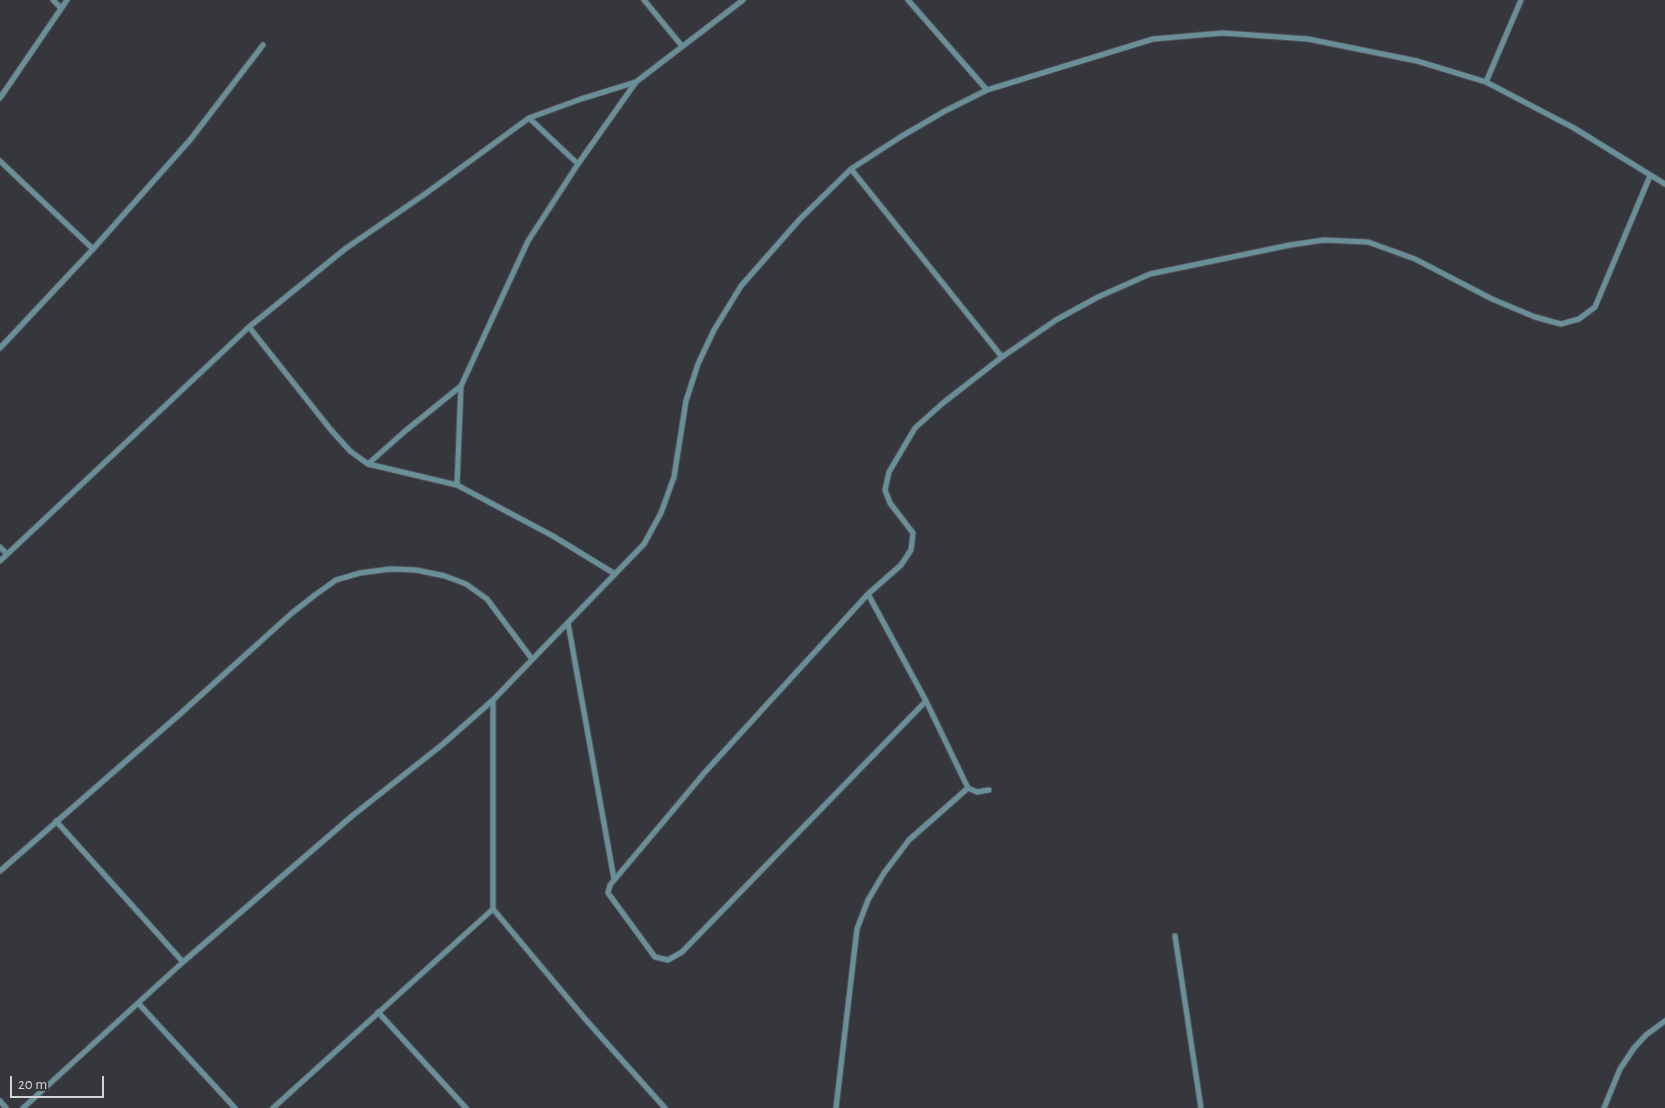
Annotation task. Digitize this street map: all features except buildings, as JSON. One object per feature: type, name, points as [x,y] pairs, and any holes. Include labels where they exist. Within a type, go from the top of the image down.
[{"type":"street","points":[[53,0],[61,8]]},
{"type":"street","points":[[0,98],[67,0]]},
{"type":"street","points":[[644,0],[682,46]]},
{"type":"street","points":[[456,485],[460,386],[528,242],[578,164],[636,82],[743,0]]},
{"type":"street","points":[[908,0],[988,90]]},
{"type":"street","points":[[1486,82],[1522,0]]},
{"type":"street","points":[[23,1108],[183,962],[352,816],[443,744],[492,700],[644,544],[661,513],[674,477],[686,401],[698,364],[714,330],[741,286],[800,219],[851,169],[945,111],[988,90],[1153,39],[1223,33],[1308,39],[1417,61],[1486,82],[1574,128],[1665,184]]},
{"type":"street","points":[[0,348],[93,249],[190,140],[263,46]]},
{"type":"street","points":[[0,560],[249,327],[286,295],[345,249],[425,194],[529,118],[581,98],[636,82]]},
{"type":"street","points":[[529,118],[578,164]]},
{"type":"street","points":[[0,161],[93,249]]},
{"type":"street","points":[[851,169],[1002,357]]},
{"type":"street","points":[[926,701],[682,952],[668,960],[655,957],[611,897],[608,892],[610,885],[706,771],[868,594],[901,565],[911,550],[913,533],[890,503],[885,490],[889,472],[915,428],[943,402],[1002,357],[1073,311],[1098,297],[1150,274],[1290,245],[1324,240],[1368,242],[1415,259],[1492,299],[1535,318],[1562,324],[1580,319],[1596,307],[1650,176]]},
{"type":"street","points":[[249,327],[350,452],[368,464],[456,485],[553,536],[615,574]]},
{"type":"street","points":[[368,464],[460,386]]},
{"type":"street","points":[[0,547],[7,554]]},
{"type":"street","points":[[0,871],[180,714],[292,613],[336,580],[360,573],[390,569],[416,570],[445,576],[466,584],[486,599],[532,659]]},
{"type":"street","points":[[868,594],[926,701],[968,788],[977,792],[989,790]]},
{"type":"street","points":[[568,623],[614,879]]},
{"type":"street","points":[[492,700],[493,909],[586,1020],[665,1108]]},
{"type":"street","points":[[836,1108],[857,929],[868,900],[884,873],[909,840],[968,788]]},
{"type":"street","points":[[56,821],[183,962]]},
{"type":"street","points":[[273,1108],[493,909]]},
{"type":"street","points":[[1175,936],[1201,1108]]},
{"type":"street","points":[[138,1004],[235,1108]]},
{"type":"street","points":[[378,1012],[466,1108]]},
{"type":"street","points":[[1604,1108],[1620,1069],[1634,1048],[1646,1035],[1665,1021]]},
{"type":"street","points":[[0,1101],[6,1108]]}]
